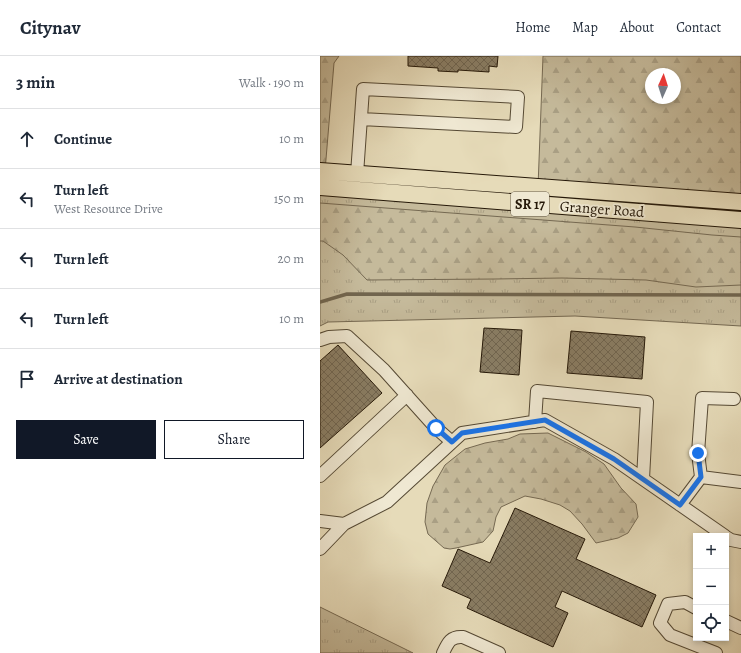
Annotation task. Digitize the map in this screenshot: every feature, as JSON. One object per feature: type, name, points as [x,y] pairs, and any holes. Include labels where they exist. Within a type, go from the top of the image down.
[{"type":"main road","name":"Granger Road","points":[[320,171],[741,202]]},
{"type":"main road","name":"Granger Road","points":[[320,187],[741,220]]},
{"type":"street","points":[[357,174],[363,88],[518,97],[516,127],[361,119]]},
{"type":"street","points":[[320,340],[328,336],[347,336],[384,370],[436,428],[452,442]]},
{"type":"street","points":[[534,422],[538,391],[647,402],[643,479]]},
{"type":"street","points":[[320,476],[407,395]]},
{"type":"street","points":[[680,505],[701,477],[698,453],[702,398],[734,399]]},
{"type":"street","points":[[320,549],[344,524],[387,502],[462,433],[545,420],[614,459],[722,533]]},
{"type":"street","points":[[701,477],[741,482]]},
{"type":"street","points":[[320,521],[344,524]]},
{"type":"street","points":[[729,538],[741,542]]},
{"type":"street","points":[[693,606],[685,602],[668,604],[660,623],[670,635],[716,653]]},
{"type":"street","points":[[729,622],[741,628]]},
{"type":"street","points":[[443,653],[451,639],[457,636],[463,637],[499,653]]},
{"type":"green space","points":[[320,56],[339,56],[334,63],[325,171],[320,171]]},
{"type":"green space","points":[[543,56],[741,56],[741,202],[538,187]]},
{"type":"green space","points":[[320,187],[741,220],[741,326],[575,316],[328,322],[320,326]]},
{"type":"green space","points":[[320,203],[635,227],[741,237],[741,285],[696,287],[646,280],[562,278],[367,280],[343,255],[323,241],[320,241]]},
{"type":"green space","points":[[548,433],[586,452],[604,464],[621,488],[636,504],[638,517],[628,533],[618,538],[596,543],[570,511],[560,505],[525,496],[501,507],[496,517],[493,531],[483,542],[450,549],[444,548],[428,534],[425,522],[427,503],[433,486],[445,465],[465,449],[485,443],[508,439],[520,434]]},
{"type":"green space","points":[[320,607],[413,653],[320,653]]},
{"type":"building","points":[[408,56],[498,56],[497,67],[489,66],[489,72],[458,70],[458,72],[438,71],[438,68],[408,66]]},
{"type":"building","points":[[484,328],[522,330],[519,375],[480,372]]},
{"type":"building","points":[[571,331],[645,337],[642,379],[567,373]]},
{"type":"building","points":[[338,345],[382,393],[320,448],[320,361]]},
{"type":"building","points":[[515,508],[585,539],[576,559],[656,595],[642,627],[562,591],[555,607],[568,613],[553,647],[467,608],[471,599],[442,586],[458,549],[490,563]]},
{"type":"waterway","points":[[320,302],[347,294],[741,295]]},
{"type":"route","points":[[436,428],[452,442],[462,433],[545,420],[614,459],[680,505],[701,477],[698,453]]}]
